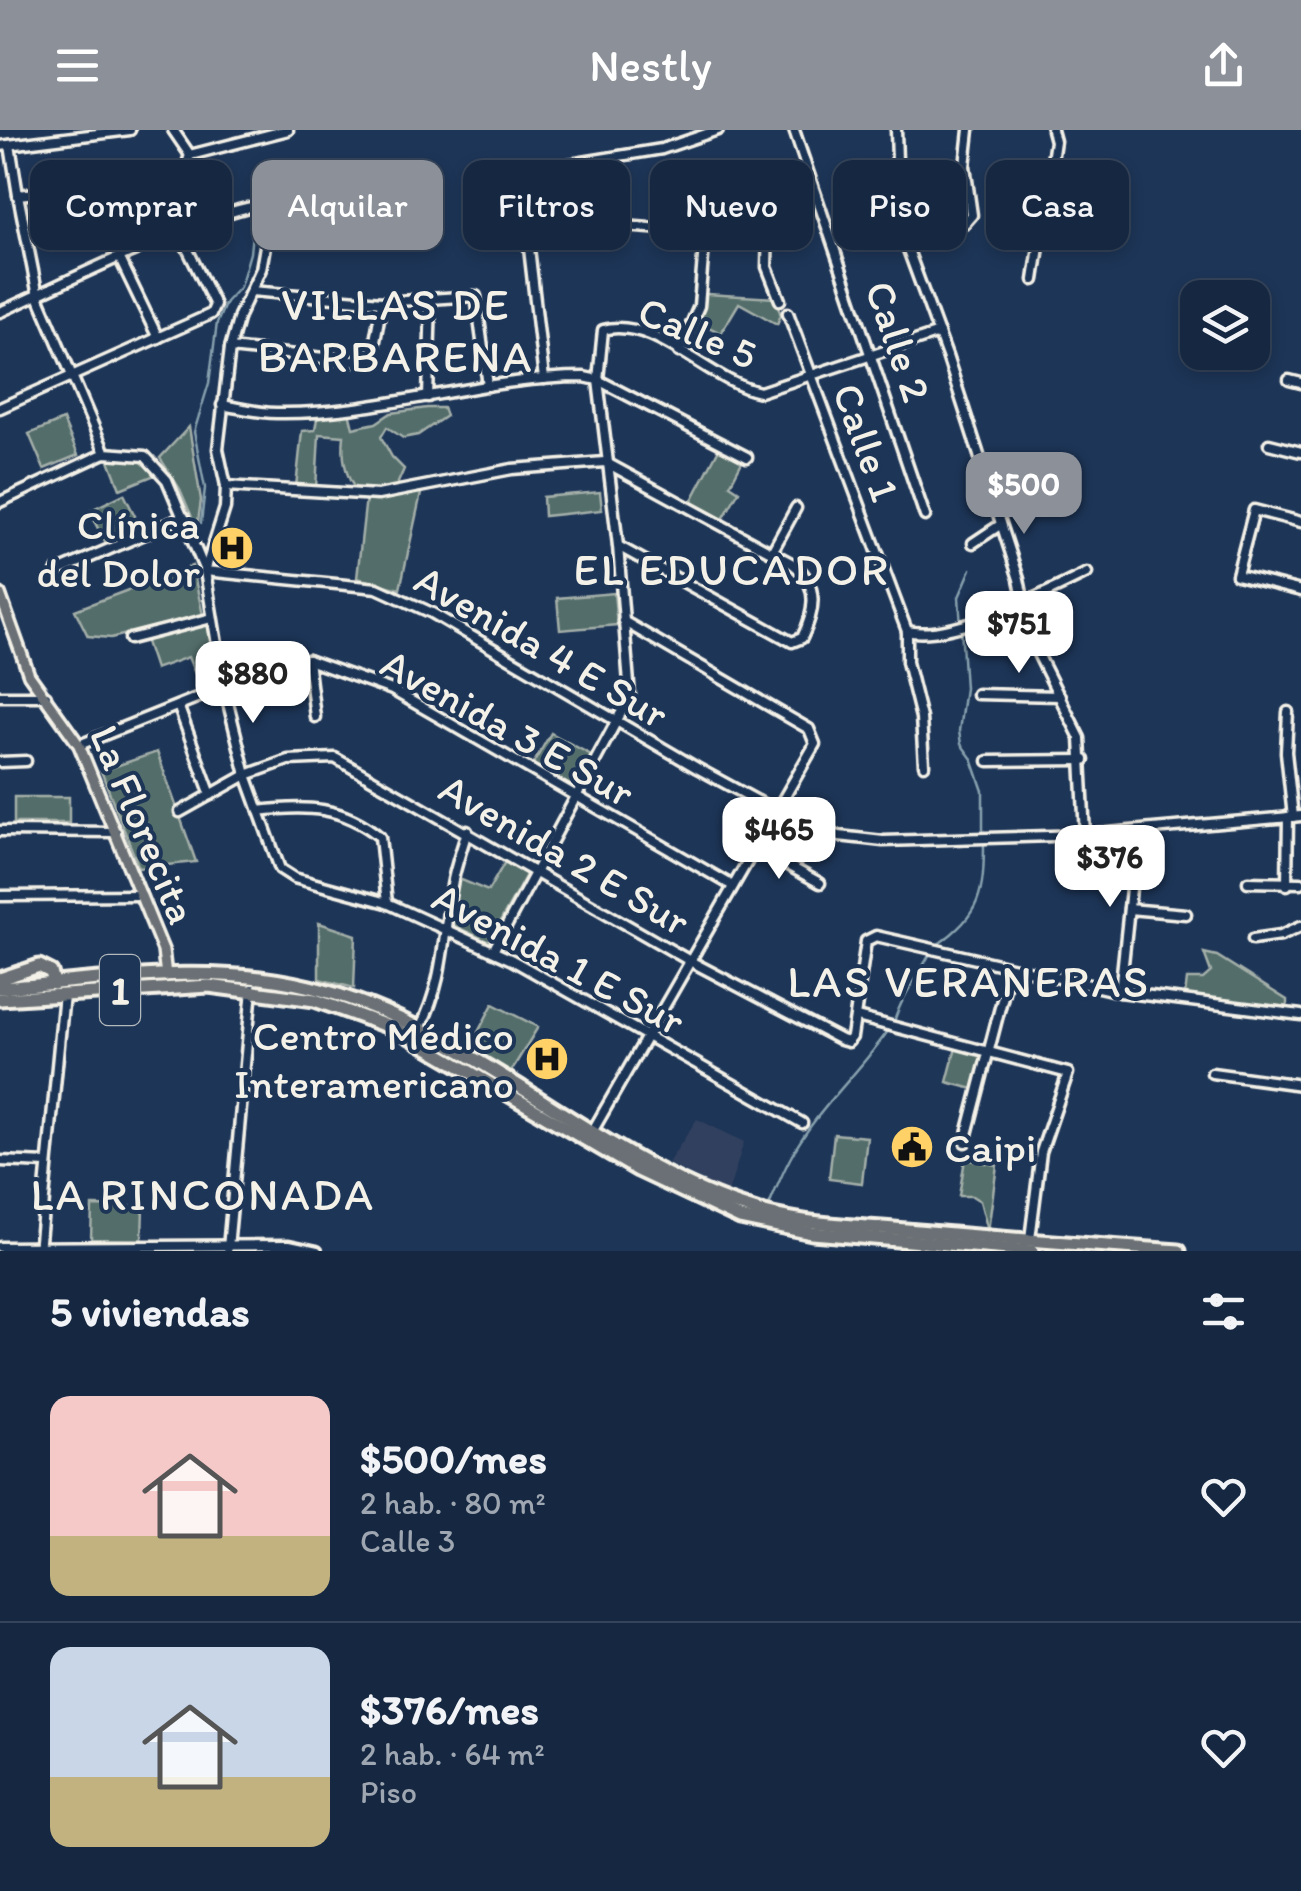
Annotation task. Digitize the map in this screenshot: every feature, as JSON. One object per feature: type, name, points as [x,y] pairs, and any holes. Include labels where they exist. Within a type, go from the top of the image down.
[{"type":"highway","points":[[0,1001],[52,989],[51,972],[39,966],[2,986]]},
{"type":"highway","name":"1","points":[[2,986],[52,989],[198,974],[254,976],[310,986],[366,1004],[419,1030],[693,1198],[766,1225],[961,1248],[1031,1245],[1178,1251]]},
{"type":"highway","points":[[198,974],[243,982],[252,988],[264,984],[310,986]]},
{"type":"highway","name":"1","points":[[52,989],[64,994],[188,986],[252,988],[294,995],[367,1015],[590,1135],[756,1211],[818,1222],[1010,1238],[1031,1245]]},
{"type":"highway","points":[[1010,1238],[1073,1251]]},
{"type":"highway","points":[[1081,1251],[1148,1249]]},
{"type":"main road","name":"La Florecita","points":[[0,594],[5,628],[28,675],[79,744],[163,950],[166,976]]},
{"type":"street","points":[[105,453],[38,296],[5,146],[130,130]]},
{"type":"street","points":[[173,130],[190,155]]},
{"type":"street","points":[[190,155],[288,130]]},
{"type":"street","points":[[676,130],[680,143]]},
{"type":"street","points":[[587,160],[680,143],[718,130]]},
{"type":"street","name":"Calle 2","points":[[794,130],[925,516]]},
{"type":"street","points":[[896,130],[897,160]]},
{"type":"street","points":[[965,160],[969,130]]},
{"type":"street","points":[[1034,280],[1055,141],[1052,130]]},
{"type":"street","points":[[188,160],[190,155]]},
{"type":"street","points":[[966,178],[972,215],[966,222]]},
{"type":"street","points":[[18,195],[30,194]]},
{"type":"street","points":[[205,570],[224,508],[226,486],[218,449],[230,348],[261,270],[270,212],[266,206],[249,206],[232,212]]},
{"type":"street","points":[[0,312],[140,250]]},
{"type":"street","points":[[0,408],[209,316],[214,308],[187,250]]},
{"type":"street","points":[[529,250],[544,379]]},
{"type":"street","points":[[679,352],[700,306],[705,250]]},
{"type":"street","points":[[766,250],[767,267],[780,300]]},
{"type":"street","points":[[907,250],[939,333],[1024,603],[1032,642],[1080,738],[1085,836]]},
{"type":"street","points":[[120,259],[158,338]]},
{"type":"street","points":[[251,290],[382,302],[476,296],[488,386]]},
{"type":"street","points":[[428,397],[431,300]]},
{"type":"street","points":[[230,348],[371,362],[382,302]]},
{"type":"street","name":"Calle 1","points":[[788,314],[906,631],[907,662],[921,718],[924,766]]},
{"type":"street","name":"Calle 5","points":[[598,380],[603,330],[618,326],[641,332],[734,385],[760,392],[939,333]]},
{"type":"street","points":[[222,406],[274,413],[378,405],[544,379],[598,380],[747,456]]},
{"type":"street","points":[[493,951],[630,696],[618,546],[598,380]]},
{"type":"street","points":[[1289,380],[1301,383]]},
{"type":"street","points":[[1270,444],[1301,452]]},
{"type":"street","points":[[0,502],[105,453],[135,453],[154,463],[184,517],[205,570],[224,686],[259,811],[306,806],[360,820],[380,837],[387,902]]},
{"type":"street","points":[[226,486],[378,496],[512,469],[605,462],[793,564],[809,582],[814,609],[802,638],[792,642],[618,546]]},
{"type":"street","points":[[772,552],[796,508]]},
{"type":"street","points":[[1301,522],[1254,510],[1237,575],[1301,590]]},
{"type":"street","points":[[56,572],[184,517]]},
{"type":"street","points":[[973,543],[1000,525]]},
{"type":"street","name":"Avenida 4 E Sur","points":[[205,570],[377,588],[432,613],[618,724],[776,811],[839,836],[860,840],[1085,836],[1294,817]]},
{"type":"street","points":[[906,631],[925,632],[968,622],[1024,603],[1087,573]]},
{"type":"street","points":[[130,639],[212,618]]},
{"type":"street","points":[[590,1135],[814,749],[814,738],[808,729],[622,621]]},
{"type":"street","points":[[79,744],[179,708],[224,686],[308,660],[316,716]]},
{"type":"street","name":"Avenida 3 E Sur","points":[[308,660],[392,690],[733,886]]},
{"type":"street","points":[[977,694],[1060,696]]},
{"type":"street","points":[[0,696],[46,696]]},
{"type":"street","points":[[179,708],[211,795]]},
{"type":"street","points":[[1287,886],[1294,817],[1286,752],[1288,712]]},
{"type":"street","name":"Avenida 2 E Sur","points":[[180,812],[246,775],[288,760],[335,758],[690,962],[848,1042],[856,1016]]},
{"type":"street","points":[[988,760],[1084,760]]},
{"type":"street","points":[[0,762],[26,762]]},
{"type":"street","name":"Avenida 1 E Sur","points":[[259,811],[280,869],[294,878],[387,902],[446,928],[802,1122]]},
{"type":"street","points":[[0,831],[116,832]]},
{"type":"street","points":[[419,1030],[438,987],[452,879],[467,831]]},
{"type":"street","points":[[1120,992],[1137,832]]},
{"type":"street","points":[[756,848],[820,883]]},
{"type":"street","points":[[1248,882],[1301,884]]},
{"type":"street","points":[[0,896],[141,896]]},
{"type":"street","points":[[1129,909],[1186,914]]},
{"type":"street","points":[[1253,939],[1282,935],[1301,926]]},
{"type":"street","points":[[1031,1245],[1042,1152],[1068,1073],[856,1016],[870,936],[1120,992],[1301,1015]]},
{"type":"street","points":[[965,1142],[1010,970]]},
{"type":"street","points":[[228,1249],[252,988]]},
{"type":"street","points":[[39,1249],[64,994]]},
{"type":"street","points":[[1212,1073],[1301,1085]]},
{"type":"street","points":[[0,1161],[47,1163]]},
{"type":"street","points":[[0,1247],[228,1249],[290,1245],[317,1251]]},
{"type":"shaded area","points":[[697,1119],[744,1142],[728,1193],[668,1163]]},
{"type":"green space","points":[[706,294],[775,298],[781,315],[777,324],[739,303],[721,333],[697,321]]},
{"type":"green space","points":[[443,408],[446,416],[418,435],[403,438],[387,427],[381,437],[404,469],[396,487],[358,492],[345,465],[344,436],[319,434],[316,489],[296,487],[302,431],[315,430],[318,413],[349,412],[353,428],[376,423],[391,413]]},
{"type":"green space","points":[[63,420],[78,455],[44,469],[29,434]]},
{"type":"green space","points":[[189,427],[201,500],[197,529],[180,489],[160,458]]},
{"type":"green space","name":"EL EDUCADOR","points":[[720,447],[744,458],[730,485],[739,491],[723,519],[691,502]]},
{"type":"green space","points":[[127,456],[143,460],[155,475],[120,489],[109,460]]},
{"type":"green space","points":[[422,489],[400,589],[357,578],[366,497]]},
{"type":"green space","points":[[600,492],[602,510],[544,516],[543,497]]},
{"type":"green space","points":[[124,494],[141,528],[107,546],[89,511]]},
{"type":"green space","points":[[192,566],[203,615],[111,638],[88,636],[75,610]]},
{"type":"green space","points":[[614,593],[617,625],[560,630],[557,598]]},
{"type":"green space","points":[[208,624],[216,681],[201,688],[188,657],[155,669],[145,639]]},
{"type":"green space","points":[[551,733],[593,756],[574,790],[532,766]]},
{"type":"green space","points":[[157,752],[196,862],[139,868],[101,771]]},
{"type":"green space","points":[[14,797],[69,797],[69,823],[14,823]]},
{"type":"green space","points":[[506,860],[527,873],[489,942],[450,924],[459,879],[488,891]]},
{"type":"green space","points":[[319,923],[356,935],[354,988],[319,979]]},
{"type":"green space","points":[[1204,953],[1217,956],[1287,1000],[1287,1010],[1185,996],[1187,979],[1203,979],[1211,972]]},
{"type":"green space","points":[[493,1004],[538,1027],[510,1073],[468,1051]]},
{"type":"green space","points":[[957,1044],[983,1051],[973,1089],[947,1082]]},
{"type":"green space","points":[[834,1134],[867,1137],[862,1183],[829,1179]]},
{"type":"green space","points":[[965,1159],[997,1165],[988,1231],[980,1201],[972,1196],[959,1196]]},
{"type":"green space","name":"LA RINCONADA","points":[[92,1206],[143,1207],[142,1240],[91,1239]]},
{"type":"building","points":[[223,540],[249,543],[246,565],[234,564],[235,553],[221,551]]},
{"type":"waterway","points":[[201,523],[205,488],[194,432],[209,383],[217,323],[226,302],[240,287],[252,233]]},
{"type":"waterway","points":[[971,569],[959,597],[965,688],[959,731],[983,791],[983,833]]},
{"type":"waterway","points":[[937,945],[963,923],[977,901],[984,841]]},
{"type":"waterway","points":[[894,1022],[932,950]]},
{"type":"waterway","points":[[769,1206],[802,1138],[890,1028]]},
{"type":"place","name":"Clínica del Dolor","points":[[232,548]]},
{"type":"place","name":"Centro Médico Interamericano","points":[[547,1059]]},
{"type":"place","name":"Caipi","points":[[912,1147]]},
{"type":"district","name":"VILLAS DE BARBARENA","points":[[396,330]]},
{"type":"district","name":"EL EDUCADOR","points":[[732,569]]},
{"type":"district","name":"LAS VERANERAS","points":[[969,981]]},
{"type":"district","name":"LA RINCONADA","points":[[203,1194]]}]
